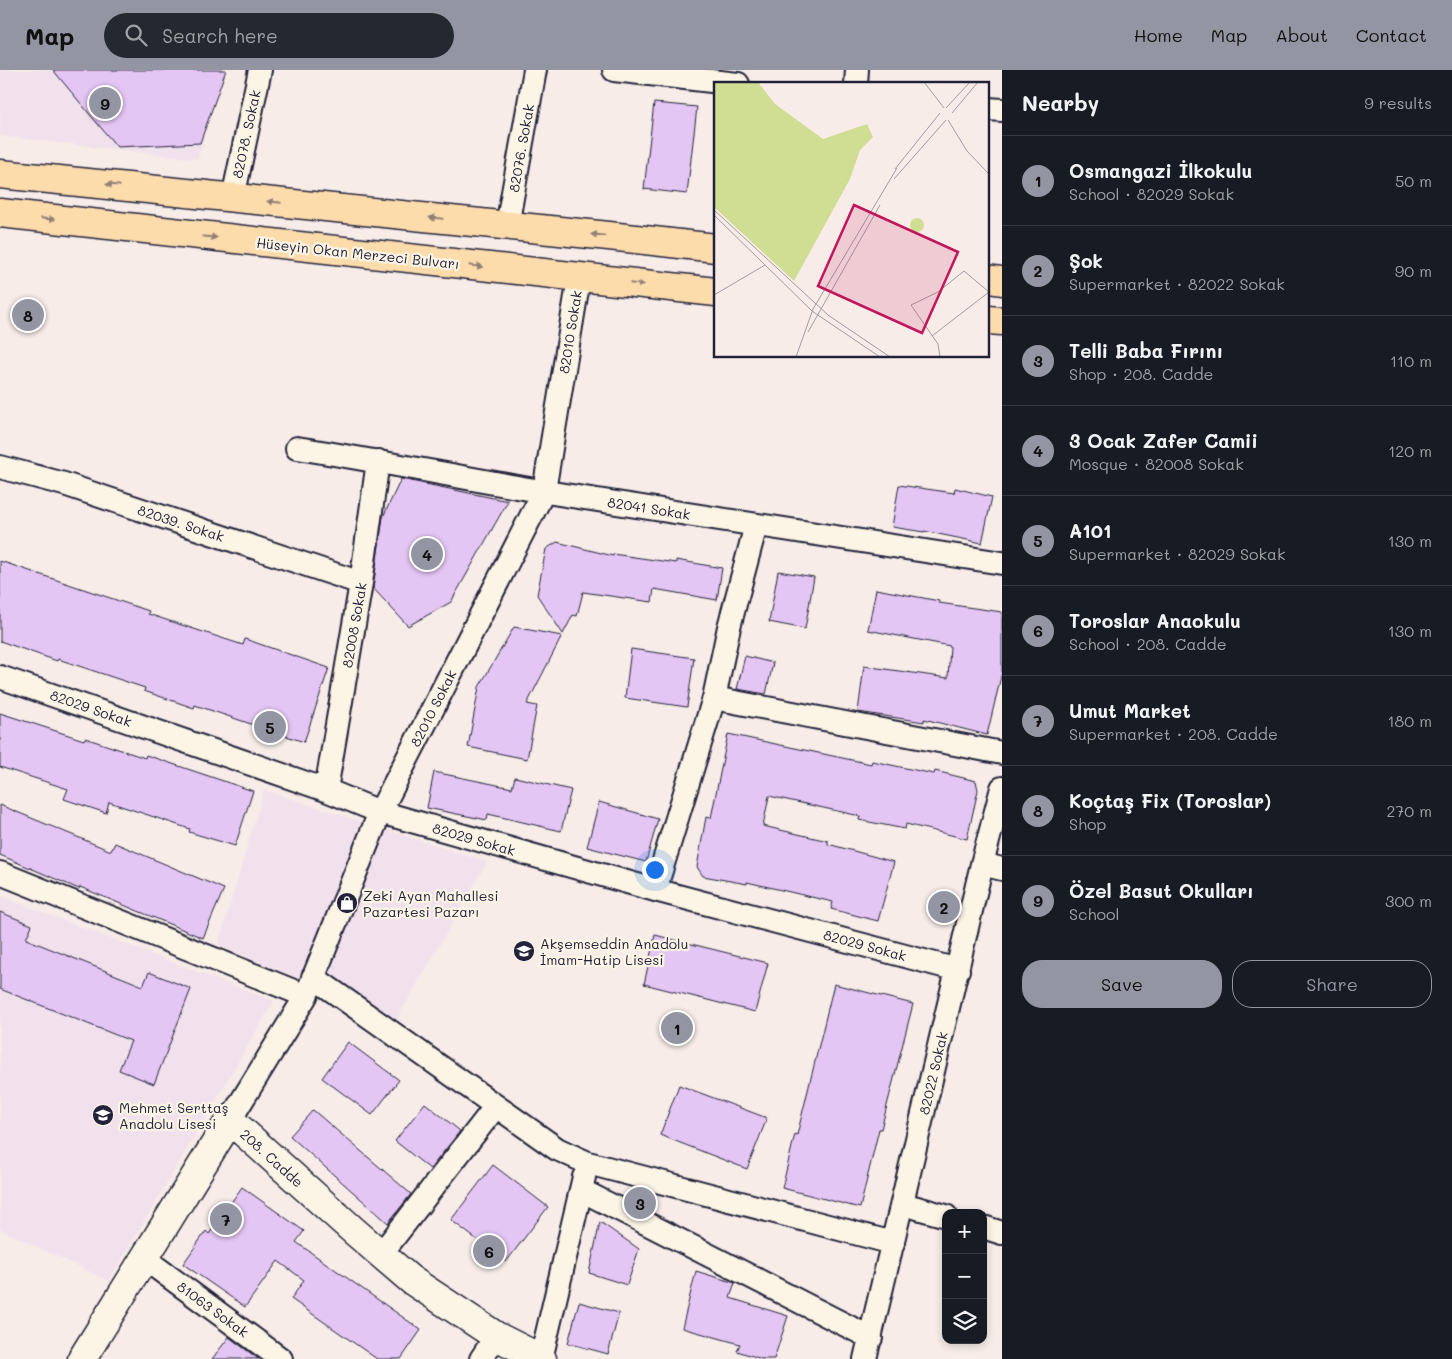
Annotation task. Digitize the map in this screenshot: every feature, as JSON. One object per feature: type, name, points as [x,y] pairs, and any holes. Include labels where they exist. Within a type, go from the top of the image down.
[{"type":"main road","points":[[0,174],[714,248]]},
{"type":"main road","name":"Hüseyin Okan Merzeci Bulvarı","points":[[0,213],[714,292]]},
{"type":"main road","points":[[989,279],[1002,281]]},
{"type":"main road","points":[[989,320],[1002,321]]},
{"type":"street","name":"82078. Sokak","points":[[233,198],[260,70]]},
{"type":"street","name":"82076. Sokak","points":[[507,226],[535,70]]},
{"type":"street","points":[[614,70],[720,82]]},
{"type":"street","points":[[989,109],[1002,110]]},
{"type":"street","name":"82010 Sokak","points":[[230,1120],[310,987],[380,812],[544,491],[579,278]]},
{"type":"street","name":"82041 Sokak","points":[[297,448],[756,526],[1002,563]]},
{"type":"street","name":"82008 Sokak","points":[[326,790],[361,582],[378,461]]},
{"type":"street","name":"82039. Sokak","points":[[0,467],[64,484],[361,582]]},
{"type":"street","points":[[655,890],[714,698],[729,627],[756,526]]},
{"type":"street","name":"82029 Sokak","points":[[0,677],[326,790],[380,812],[655,890],[958,970]]},
{"type":"street","points":[[714,698],[1002,753]]},
{"type":"street","name":"82022 Sokak","points":[[868,1349],[958,970],[992,866],[1002,788]]},
{"type":"street","points":[[0,873],[310,987],[496,1106],[557,1149],[588,1163],[893,1244]]},
{"type":"street","points":[[381,1254],[496,1106]]},
{"type":"street","name":"208. Cadde","points":[[82,1359],[230,1120],[412,1280],[496,1336],[542,1359]]},
{"type":"street","points":[[542,1359],[588,1163]]},
{"type":"street","points":[[581,1190],[868,1349]]},
{"type":"street","points":[[903,1204],[942,1215]]},
{"type":"street","points":[[987,1228],[1002,1233]]},
{"type":"street","name":"81063 Sokak","points":[[145,1259],[282,1359]]},
{"type":"street","points":[[481,1359],[496,1336]]},
{"type":"shaded area","points":[[0,70],[218,70],[198,159],[0,136]]},
{"type":"shaded area","name":"Zeki Ayan Mahallesi Pazartesi Pazarı","points":[[264,790],[487,862],[397,1019],[218,945]]},
{"type":"shaded area","name":"Mehmet Serttaş Anadolu Lisesi","points":[[0,896],[274,1001],[109,1281],[0,1229]]},
{"type":"building","points":[[53,70],[226,70],[200,143],[117,147]]},
{"type":"building","points":[[654,103],[697,107],[687,194],[644,189]]},
{"type":"building","points":[[401,479],[508,501],[451,602],[408,626],[373,588],[383,517]]},
{"type":"building","points":[[899,485],[954,493],[955,488],[992,497],[982,543],[924,531],[892,527]]},
{"type":"building","points":[[557,542],[613,556],[613,554],[676,563],[676,560],[722,568],[717,600],[654,589],[652,602],[583,592],[577,616],[573,615],[563,634],[537,595],[546,549]]},
{"type":"building","points":[[0,561],[149,611],[148,614],[243,645],[245,639],[329,668],[304,742],[195,705],[194,708],[144,691],[145,688],[0,641]]},
{"type":"building","points":[[778,571],[814,577],[805,629],[769,622]]},
{"type":"building","points":[[876,589],[939,601],[939,603],[1002,612],[1002,672],[987,735],[924,719],[924,722],[858,712],[864,666],[948,678],[950,646],[868,630]]},
{"type":"building","points":[[514,627],[562,636],[527,704],[537,706],[527,759],[468,747],[479,687]]},
{"type":"building","points":[[631,649],[694,658],[687,707],[625,698]]},
{"type":"building","points":[[745,656],[773,663],[766,694],[737,689]]},
{"type":"building","points":[[0,713],[145,758],[146,755],[253,791],[235,846],[189,832],[190,829],[109,802],[106,813],[64,799],[68,789],[0,767]]},
{"type":"building","points":[[728,734],[871,764],[872,761],[934,774],[935,771],[976,781],[978,790],[967,839],[906,824],[905,829],[859,820],[860,816],[769,796],[763,826],[828,841],[828,844],[894,862],[878,921],[831,909],[833,902],[747,882],[747,884],[703,876],[697,867],[706,817],[711,818]]},
{"type":"building","points":[[434,772],[512,788],[515,777],[571,790],[561,831],[488,814],[487,820],[427,808]]},
{"type":"building","points":[[599,802],[658,819],[646,862],[587,847]]},
{"type":"building","points":[[0,805],[111,851],[115,843],[224,889],[203,938],[80,887],[79,889],[0,855]]},
{"type":"building","points":[[0,912],[32,925],[26,939],[143,986],[149,972],[191,989],[154,1084],[119,1070],[131,1041],[0,989]]},
{"type":"building","points":[[655,935],[768,963],[755,1012],[644,984]]},
{"type":"building","points":[[834,984],[913,1004],[860,1208],[782,1188]]},
{"type":"building","points":[[348,1042],[399,1080],[372,1115],[322,1078]]},
{"type":"building","points":[[679,1085],[767,1118],[747,1169],[660,1135]]},
{"type":"building","points":[[425,1103],[460,1131],[430,1169],[395,1141]]},
{"type":"building","points":[[313,1110],[411,1194],[388,1223],[290,1136]]},
{"type":"building","points":[[493,1165],[548,1207],[506,1262],[451,1220]]},
{"type":"building","points":[[242,1187],[304,1231],[296,1242],[421,1330],[401,1359],[377,1359],[291,1299],[304,1280],[278,1261],[245,1307],[183,1264],[206,1231],[209,1234]]},
{"type":"building","points":[[600,1222],[639,1249],[627,1285],[589,1273]]},
{"type":"building","points":[[696,1271],[735,1283],[730,1298],[788,1316],[774,1359],[762,1359],[737,1351],[740,1344],[682,1328]]},
{"type":"building","points":[[579,1302],[619,1313],[608,1354],[568,1343]]},
{"type":"building","points":[[229,1337],[257,1358],[259,1359],[212,1359]]},
{"type":"place","name":"Özel Basut Okulları","points":[[105,103]]},
{"type":"place","name":"Koçtaş Fix (Toroslar)","points":[[28,315]]},
{"type":"place","name":"3 Ocak Zafer Camii","points":[[427,554]]},
{"type":"place","name":"A101","points":[[270,727]]},
{"type":"place","name":"Zeki Ayan Mahallesi Pazartesi Pazarı","points":[[347,903]]},
{"type":"place","name":"Şok","points":[[944,907]]},
{"type":"place","name":"Akşemseddin Anadolu İmam-Hatip Lisesi","points":[[524,951]]},
{"type":"place","name":"Osmangazi İlkokulu","points":[[677,1028]]},
{"type":"place","name":"Mehmet Serttaş Anadolu Lisesi","points":[[103,1115]]},
{"type":"place","name":"Telli Baba Fırını","points":[[640,1203]]},
{"type":"place","name":"Umut Market","points":[[226,1219]]},
{"type":"place","name":"Toroslar Anaokulu","points":[[489,1251]]}]
